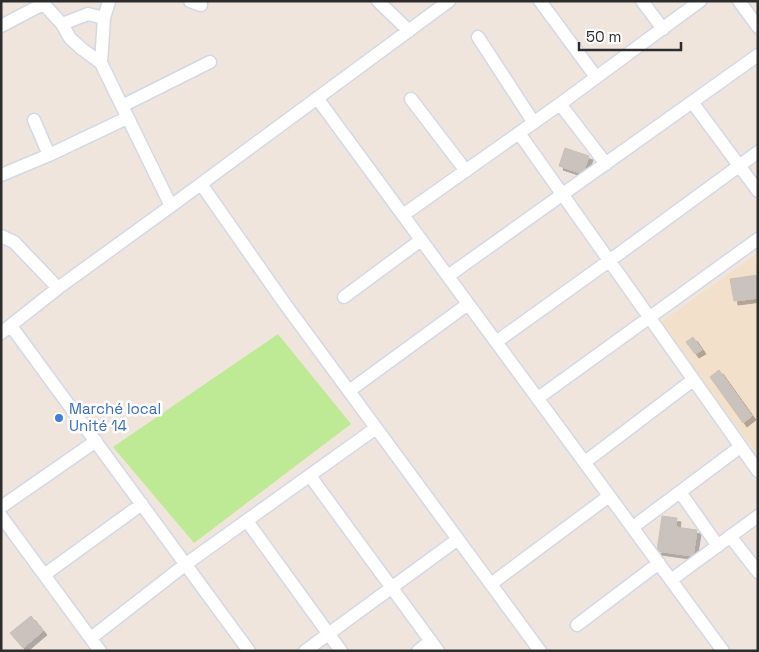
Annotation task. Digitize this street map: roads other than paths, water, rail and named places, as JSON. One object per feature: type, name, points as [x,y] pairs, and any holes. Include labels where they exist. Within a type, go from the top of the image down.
[{"type":"street","points":[[101,64],[104,18],[109,1]]},
{"type":"street","points":[[378,1],[409,31]]},
{"type":"street","points":[[249,651],[96,441],[6,330],[58,288],[449,1]]},
{"type":"street","points":[[540,1],[596,77]]},
{"type":"street","points":[[642,1],[663,29]]},
{"type":"street","points":[[403,215],[560,104],[700,1]]},
{"type":"street","points":[[739,1],[758,27]]},
{"type":"street","points":[[1,26],[42,3],[62,24],[70,38],[101,64],[171,206]]},
{"type":"street","points":[[62,24],[88,14],[104,18]]},
{"type":"street","points":[[478,37],[534,122]]},
{"type":"street","points":[[448,276],[758,55]]},
{"type":"street","points":[[1,175],[49,155],[210,62]]},
{"type":"street","points":[[317,98],[723,651]]},
{"type":"street","points":[[411,99],[466,171]]},
{"type":"street","points":[[692,102],[758,191]]},
{"type":"street","points":[[560,104],[606,164]]},
{"type":"street","points":[[34,120],[49,155]]},
{"type":"street","points":[[519,133],[758,471]]},
{"type":"street","points":[[496,342],[758,152]]},
{"type":"street","points":[[201,184],[349,391],[540,651]]},
{"type":"street","points":[[1,236],[14,242],[58,288]]},
{"type":"street","points":[[538,398],[758,239]]},
{"type":"street","points":[[344,297],[421,240]]},
{"type":"street","points":[[349,391],[468,304]]},
{"type":"street","points":[[585,462],[693,380]]},
{"type":"street","points":[[91,638],[186,564],[376,428]]},
{"type":"street","points":[[1,507],[96,441]]},
{"type":"street","points":[[632,527],[740,447]]},
{"type":"street","points":[[310,476],[434,646],[418,651]]},
{"type":"street","points":[[680,492],[718,546]]},
{"type":"street","points":[[491,584],[610,496]]},
{"type":"street","points":[[44,575],[142,504]]},
{"type":"street","points":[[1,516],[100,651]]},
{"type":"street","points":[[671,580],[758,516]]},
{"type":"street","points":[[246,521],[341,651]]},
{"type":"street","points":[[730,536],[758,572]]},
{"type":"street","points":[[305,651],[458,539]]},
{"type":"street","points":[[577,624],[658,563]]},
{"type":"place","name":"Marché local Unité 14","points":[[59,418]]}]
